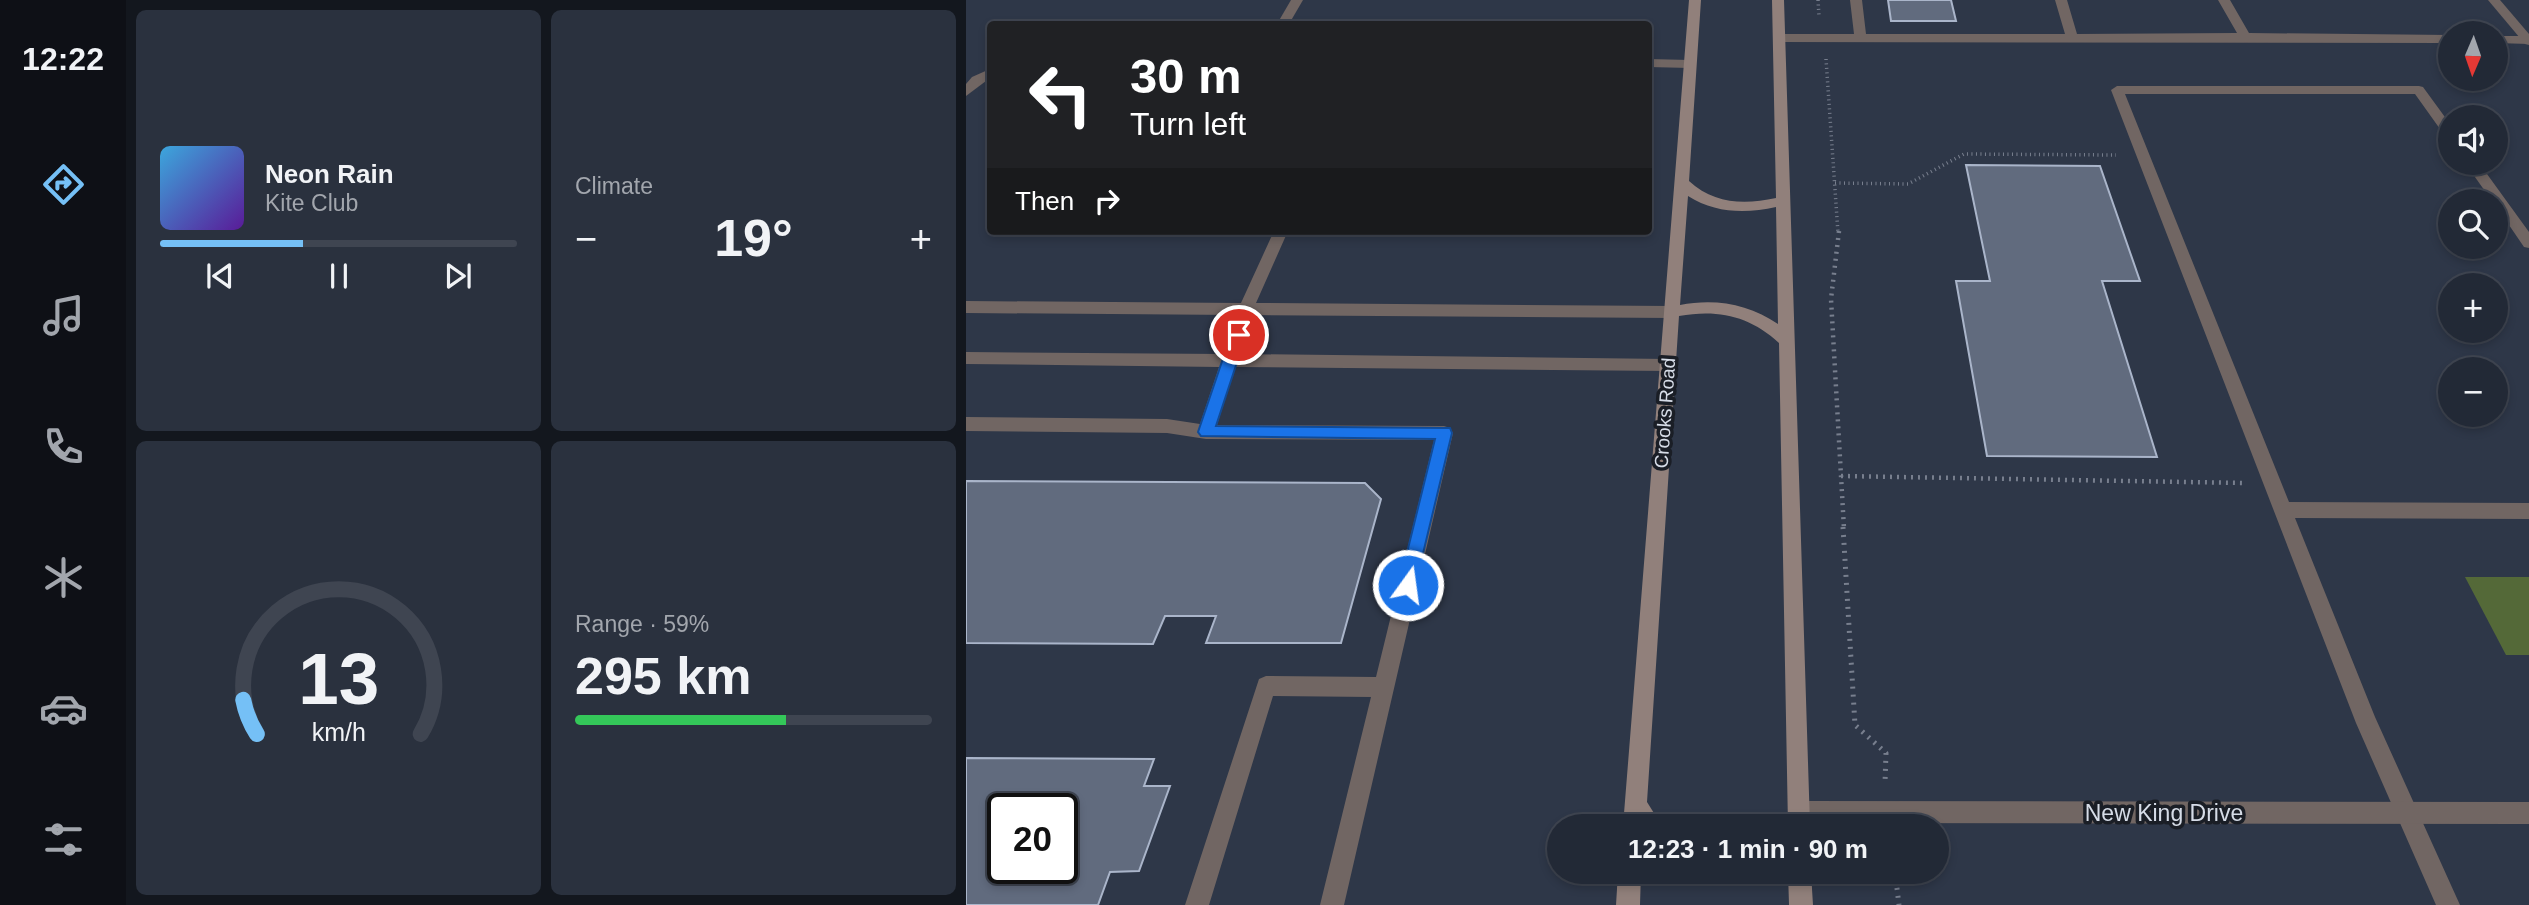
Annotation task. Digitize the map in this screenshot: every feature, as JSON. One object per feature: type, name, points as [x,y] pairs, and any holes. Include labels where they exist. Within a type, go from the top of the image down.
[{"type":"main road","name":"Crooks Road","points":[[1634,814],[1695,0]]},
{"type":"main road","points":[[1778,0],[1799,814]]},
{"type":"main road","points":[[1681,182],[1699,199],[1714,204],[1751,207],[1784,201]]},
{"type":"main road","points":[[1672,312],[1706,307],[1740,310],[1766,323],[1787,341]]},
{"type":"main road","points":[[1628,905],[1629,884]]},
{"type":"main road","points":[[1800,884],[1801,905]]},
{"type":"street","points":[[1285,21],[1297,0]]},
{"type":"street","points":[[1856,0],[1860,38]]},
{"type":"street","points":[[2061,0],[2073,37]]},
{"type":"street","points":[[2224,0],[2245,37]]},
{"type":"street","points":[[2494,0],[2529,41]]},
{"type":"street","points":[[1779,38],[2438,39]]},
{"type":"street","points":[[2508,40],[2529,41]]},
{"type":"street","points":[[1652,63],[1690,64]]},
{"type":"street","points":[[966,92],[976,80],[987,74]]},
{"type":"street","points":[[2438,116],[2419,90],[2117,90],[2380,757],[2408,812],[2448,905]]},
{"type":"street","points":[[2481,175],[2529,243]]},
{"type":"street","points":[[1206,432],[1246,309],[1279,235]]},
{"type":"street","points":[[966,307],[1672,312]]},
{"type":"street","points":[[966,358],[1668,365]]},
{"type":"street","points":[[966,424],[1167,426],[1206,432],[1444,433],[1332,905]]},
{"type":"street","points":[[2281,510],[2529,511]]},
{"type":"street","points":[[1196,905],[1266,686],[1383,687]]},
{"type":"street","name":"New King Drive","points":[[1949,817],[2529,813]]},
{"type":"path","points":[[1818,0],[1820,28],[1824,38],[1839,227],[1831,299],[1855,725],[1886,753],[1884,762]]},
{"type":"path","points":[[1835,183],[1908,184],[1964,154],[2128,155]]},
{"type":"path","points":[[1841,476],[2247,483]]},
{"type":"path","points":[[1896,884],[1899,905]]},
{"type":"green space","points":[[2465,577],[2529,577],[2529,655],[2506,655]]},
{"type":"building","points":[[1888,0],[1951,0],[1956,21],[1891,21]]},
{"type":"building","points":[[1966,165],[2100,166],[2140,281],[2102,281],[2157,457],[1987,456],[1956,281],[1990,281]]},
{"type":"building","points":[[966,481],[1365,483],[1381,499],[1341,643],[1206,643],[1216,616],[1165,616],[1153,644],[966,643]]},
{"type":"building","points":[[966,758],[1154,759],[1144,786],[1170,786],[1139,871],[1110,872],[1098,905],[966,905]]},
{"type":"route","points":[[1239,335],[1206,432],[1444,433],[1408,585]]}]
